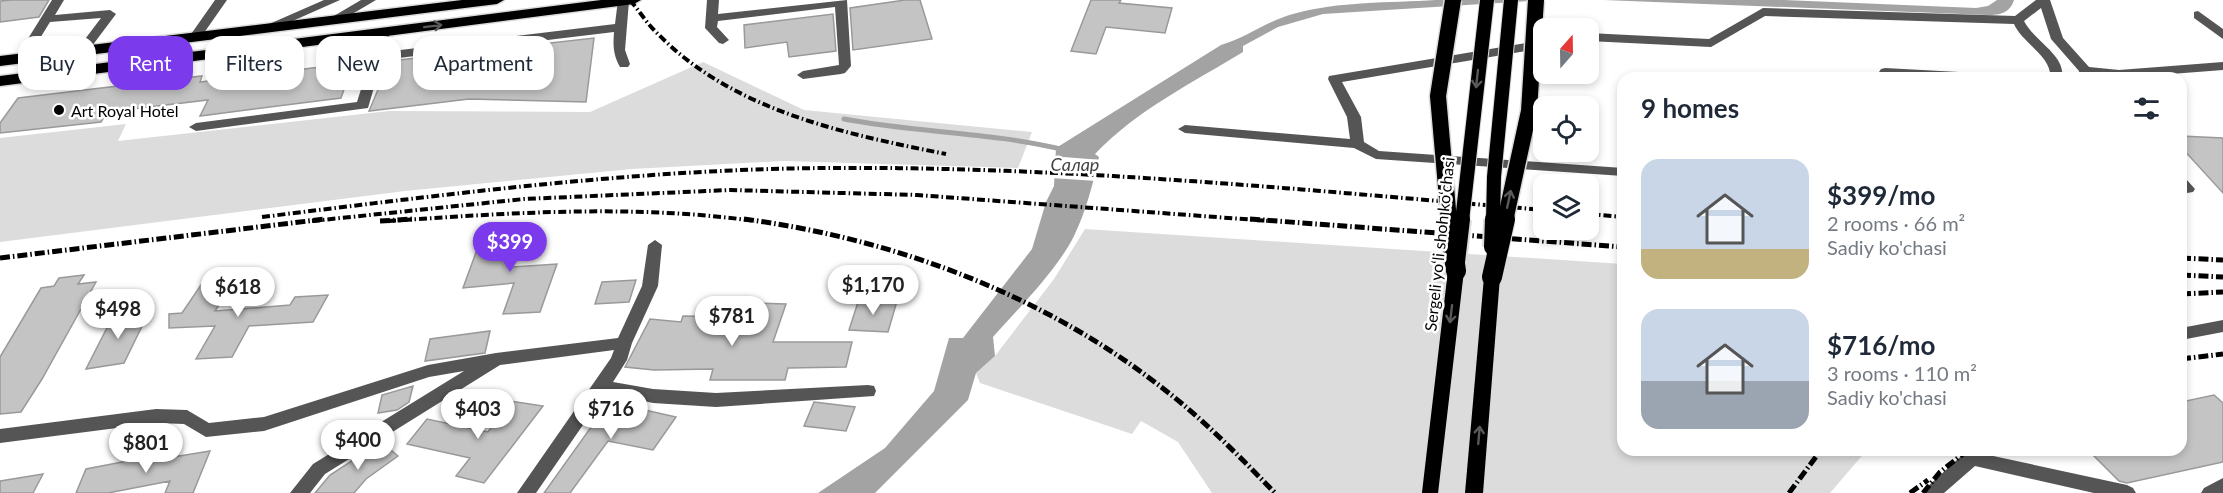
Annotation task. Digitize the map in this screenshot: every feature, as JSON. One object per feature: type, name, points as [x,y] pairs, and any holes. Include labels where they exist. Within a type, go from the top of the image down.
[{"type":"highway","points":[[96,49],[495,0]]},
{"type":"highway","points":[[1453,0],[1438,96],[1444,179],[1456,271]]},
{"type":"highway","points":[[1492,277],[1529,111],[1536,0]]},
{"type":"highway","points":[[4,81],[629,1]]},
{"type":"highway","points":[[0,61],[18,59]]},
{"type":"highway","points":[[4,81],[18,63]]},
{"type":"main road","name":"Sergeli yo‘li shoh ko‘chasi","points":[[1430,493],[1485,0]]},
{"type":"main road","points":[[1474,493],[1492,277],[1494,177],[1511,0]]},
{"type":"street","points":[[36,36],[58,0]]},
{"type":"street","points":[[195,37],[221,0]]},
{"type":"street","points":[[266,28],[334,0]]},
{"type":"street","points":[[333,20],[370,0]]},
{"type":"street","points":[[712,0],[711,28],[723,40]]},
{"type":"street","points":[[1599,38],[1711,43],[1763,12],[2018,20],[2044,0],[2057,39],[2084,72]]},
{"type":"street","points":[[624,64],[619,50],[629,1]]},
{"type":"street","points":[[711,18],[841,1],[845,66],[841,70],[803,75]]},
{"type":"street","points":[[46,19],[110,14],[93,36]]},
{"type":"street","points":[[2198,15],[2223,35]]},
{"type":"street","points":[[2018,20],[2024,32],[2055,65],[2058,72]]},
{"type":"street","points":[[401,54],[622,27]]},
{"type":"street","points":[[383,36],[384,32]]},
{"type":"street","points":[[1357,144],[1354,117],[1344,94],[1334,80],[1533,46]]},
{"type":"street","points":[[2145,72],[2223,66]]},
{"type":"street","points":[[196,127],[363,105],[367,90]]},
{"type":"street","points":[[1185,129],[1357,144],[1376,155],[1617,172]]},
{"type":"street","points":[[526,493],[619,360],[624,343],[650,285],[655,245]]},
{"type":"street","points":[[2187,333],[2223,326]]},
{"type":"street","points":[[0,436],[156,416],[187,417],[206,430],[264,424],[428,371],[495,359],[624,343]]},
{"type":"street","points":[[299,493],[319,469],[495,359]]},
{"type":"street","points":[[601,386],[653,396],[716,400],[868,391]]},
{"type":"street","points":[[1932,493],[1972,456]]},
{"type":"street","points":[[1982,456],[2127,493]]},
{"type":"street","points":[[2210,493],[2223,485]]},
{"type":"shaded area","points":[[703,62],[804,110],[1032,132],[1018,168],[784,161],[632,169],[405,191],[0,242],[0,138],[126,124],[118,141],[389,111],[590,112]]},
{"type":"shaded area","points":[[1085,229],[1617,264],[1617,456],[1862,456],[1830,493],[1212,493],[1178,442],[1141,421],[1132,434],[980,383],[976,373],[995,356],[1054,279]]},
{"type":"water","name":"Салар","points":[[1544,0],[1323,14],[1278,27],[1243,46],[1243,52],[1147,111],[1111,138],[1095,154],[1099,157],[1094,177],[1086,207],[1074,236],[1047,276],[993,337],[995,356],[976,373],[968,400],[875,493],[818,493],[885,448],[934,391],[949,338],[963,338],[1032,249],[1046,202],[1054,186],[1056,148],[1221,45],[1283,17],[1310,10],[1364,3]]},
{"type":"water","points":[[1604,0],[1784,0],[1976,8],[1988,6],[1997,0],[2014,0],[2010,8],[2004,12],[1988,15]]},
{"type":"pier","points":[[1051,156],[1101,160],[1097,181],[1051,178]]},
{"type":"building","points":[[49,0],[39,17],[0,22],[0,1]]},
{"type":"building","points":[[920,0],[932,39],[853,50],[850,8]]},
{"type":"building","points":[[1091,0],[1121,0],[1119,3],[1172,8],[1165,33],[1106,27],[1096,54],[1071,51]]},
{"type":"building","points":[[833,14],[836,51],[789,57],[787,42],[745,48],[744,25]]},
{"type":"building","points":[[594,38],[586,102],[469,99],[369,111],[378,90],[401,90],[401,60],[413,58],[413,90],[554,90],[554,43]]},
{"type":"building","points":[[316,68],[316,90],[344,90],[341,98],[200,116],[208,100],[107,112],[101,122],[0,133],[0,123],[18,98],[108,87],[108,90],[193,90],[193,77],[202,76],[200,82],[205,81],[205,90],[304,90],[304,69]]},
{"type":"building","points":[[2187,136],[2223,138],[2223,193],[2187,154]]},
{"type":"building","points":[[523,232],[512,267],[557,264],[540,312],[503,314],[514,283],[463,288],[482,236]]},
{"type":"building","points":[[84,275],[78,284],[96,282],[42,379],[21,412],[0,414],[0,357],[41,288],[54,286],[59,278]]},
{"type":"building","points":[[636,280],[629,302],[595,304],[602,282]]},
{"type":"building","points":[[233,284],[215,311],[290,305],[295,297],[328,295],[313,322],[249,326],[232,357],[196,359],[215,326],[169,328],[169,314],[182,313],[201,285]]},
{"type":"building","points":[[859,299],[897,301],[888,332],[849,330]]},
{"type":"building","points":[[751,303],[786,304],[773,342],[852,342],[846,367],[788,368],[785,380],[710,380],[713,369],[654,370],[625,367],[650,319],[681,322],[683,316],[746,317]]},
{"type":"building","points":[[149,312],[124,363],[86,369],[113,316]]},
{"type":"building","points":[[490,331],[485,353],[425,361],[430,339]]},
{"type":"building","points":[[413,386],[409,402],[397,410],[378,413],[382,395]]},
{"type":"building","points":[[2214,395],[2223,403],[2223,462],[2127,483],[2119,481],[2094,456],[2187,456],[2187,401]]},
{"type":"building","points":[[510,401],[543,406],[484,483],[456,476],[470,458],[407,444],[427,419],[488,432]]},
{"type":"building","points":[[609,402],[676,417],[653,450],[608,441],[570,493],[544,493]]},
{"type":"building","points":[[814,402],[855,407],[846,431],[804,426]]},
{"type":"building","points":[[381,442],[398,456],[366,479],[354,493],[315,493],[330,475]]},
{"type":"building","points":[[210,451],[193,493],[165,493],[170,481],[108,493],[76,493],[86,469],[169,453],[167,458]]},
{"type":"building","points":[[43,474],[33,493],[0,493],[0,481]]},
{"type":"waterway","points":[[844,119],[982,136],[1065,150]]},
{"type":"railway","points":[[630,0],[655,31],[689,61],[721,83],[756,101],[831,128],[946,154]]},
{"type":"railway","points":[[262,217],[544,184],[686,173],[828,168],[918,168],[1097,175],[1276,187],[1533,209]]},
{"type":"railway","points":[[312,221],[524,199],[730,190],[917,195],[1270,221]]},
{"type":"railway","points":[[388,221],[526,213],[617,211],[755,221]]},
{"type":"railway","points":[[1599,215],[1617,216]]},
{"type":"railway","points":[[0,258],[325,219]]},
{"type":"railway","points":[[380,221],[413,219]]},
{"type":"railway","points":[[744,219],[801,228],[857,241],[966,276],[1019,299],[1119,356],[1165,390],[1208,427],[1275,493]]},
{"type":"railway","points":[[1250,219],[1617,247]]},
{"type":"railway","points":[[2187,258],[2223,260]]},
{"type":"railway","points":[[2187,275],[2223,277]]},
{"type":"railway","points":[[2187,294],[2223,292]]},
{"type":"railway","points":[[2187,358],[2223,354]]},
{"type":"railway","points":[[1789,493],[1817,456]]},
{"type":"railway","points":[[1923,493],[1940,472],[1960,456]]},
{"type":"railway","points":[[1910,493],[1928,480]]},
{"type":"place","name":"Art Royal Hotel","points":[[59,110]]}]
